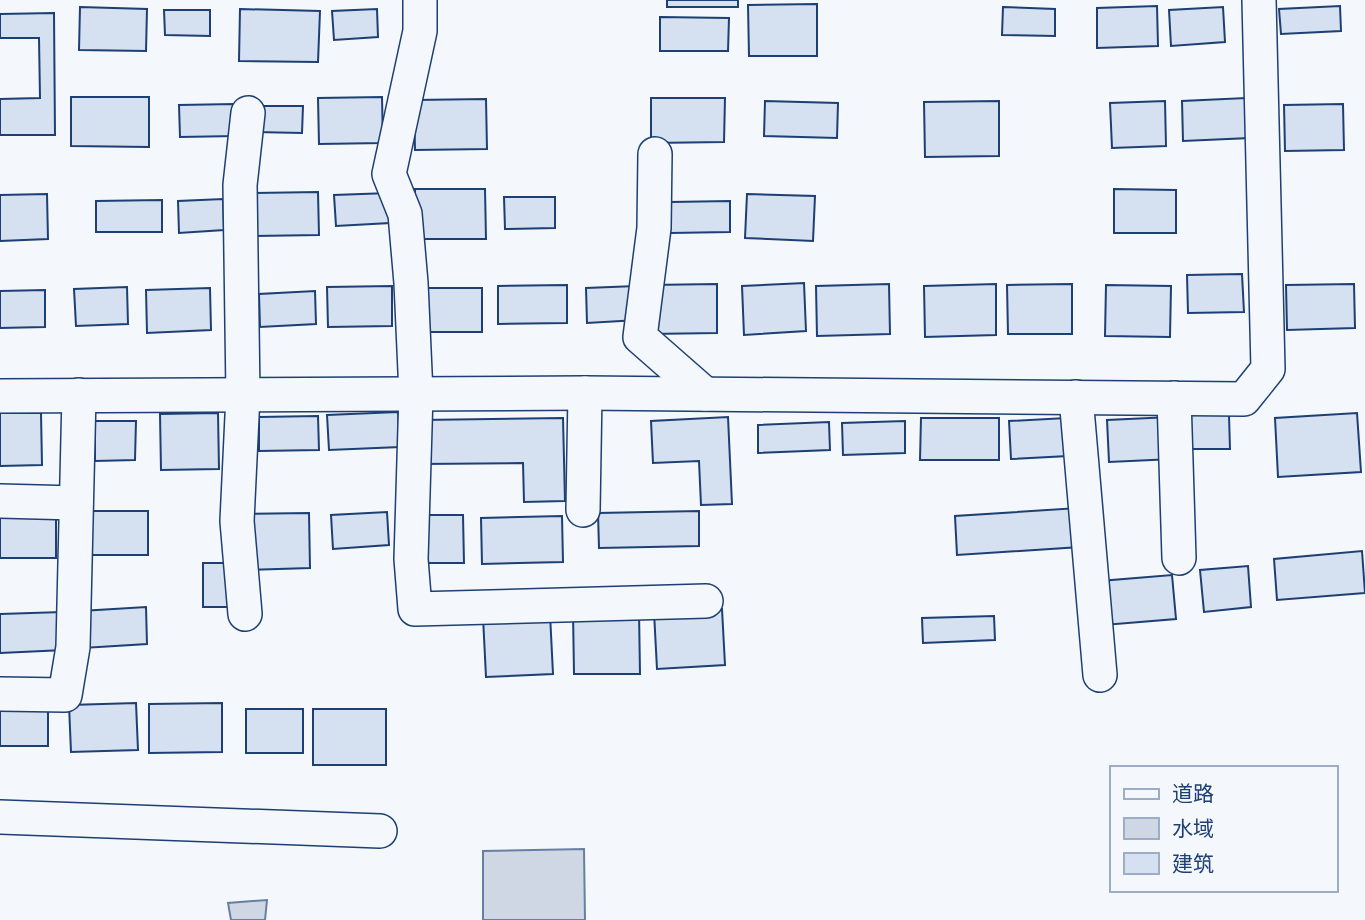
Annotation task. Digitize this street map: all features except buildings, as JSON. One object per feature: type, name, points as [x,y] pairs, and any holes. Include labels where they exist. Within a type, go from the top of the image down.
[{"type":"street","points":[[419,0],[420,31],[389,174],[405,214],[416,394],[411,559],[415,609],[706,601]]},
{"type":"street","points":[[0,396],[585,393],[1244,399],[1268,369],[1259,0]]},
{"type":"street","points":[[245,614],[237,521],[243,395],[240,185],[248,113]]},
{"type":"street","points":[[655,154],[654,228],[640,337],[705,394]]},
{"type":"street","points":[[583,510],[585,393]]},
{"type":"street","points":[[0,694],[65,695],[73,647],[79,396]]},
{"type":"street","points":[[1076,397],[1100,675]]},
{"type":"street","points":[[1174,398],[1179,558]]},
{"type":"street","points":[[0,501],[76,503]]},
{"type":"street","points":[[0,817],[380,831]]},
{"type":"water","points":[[584,849],[585,920],[483,920],[483,851]]},
{"type":"water","points":[[267,900],[265,920],[231,920],[228,903]]}]
